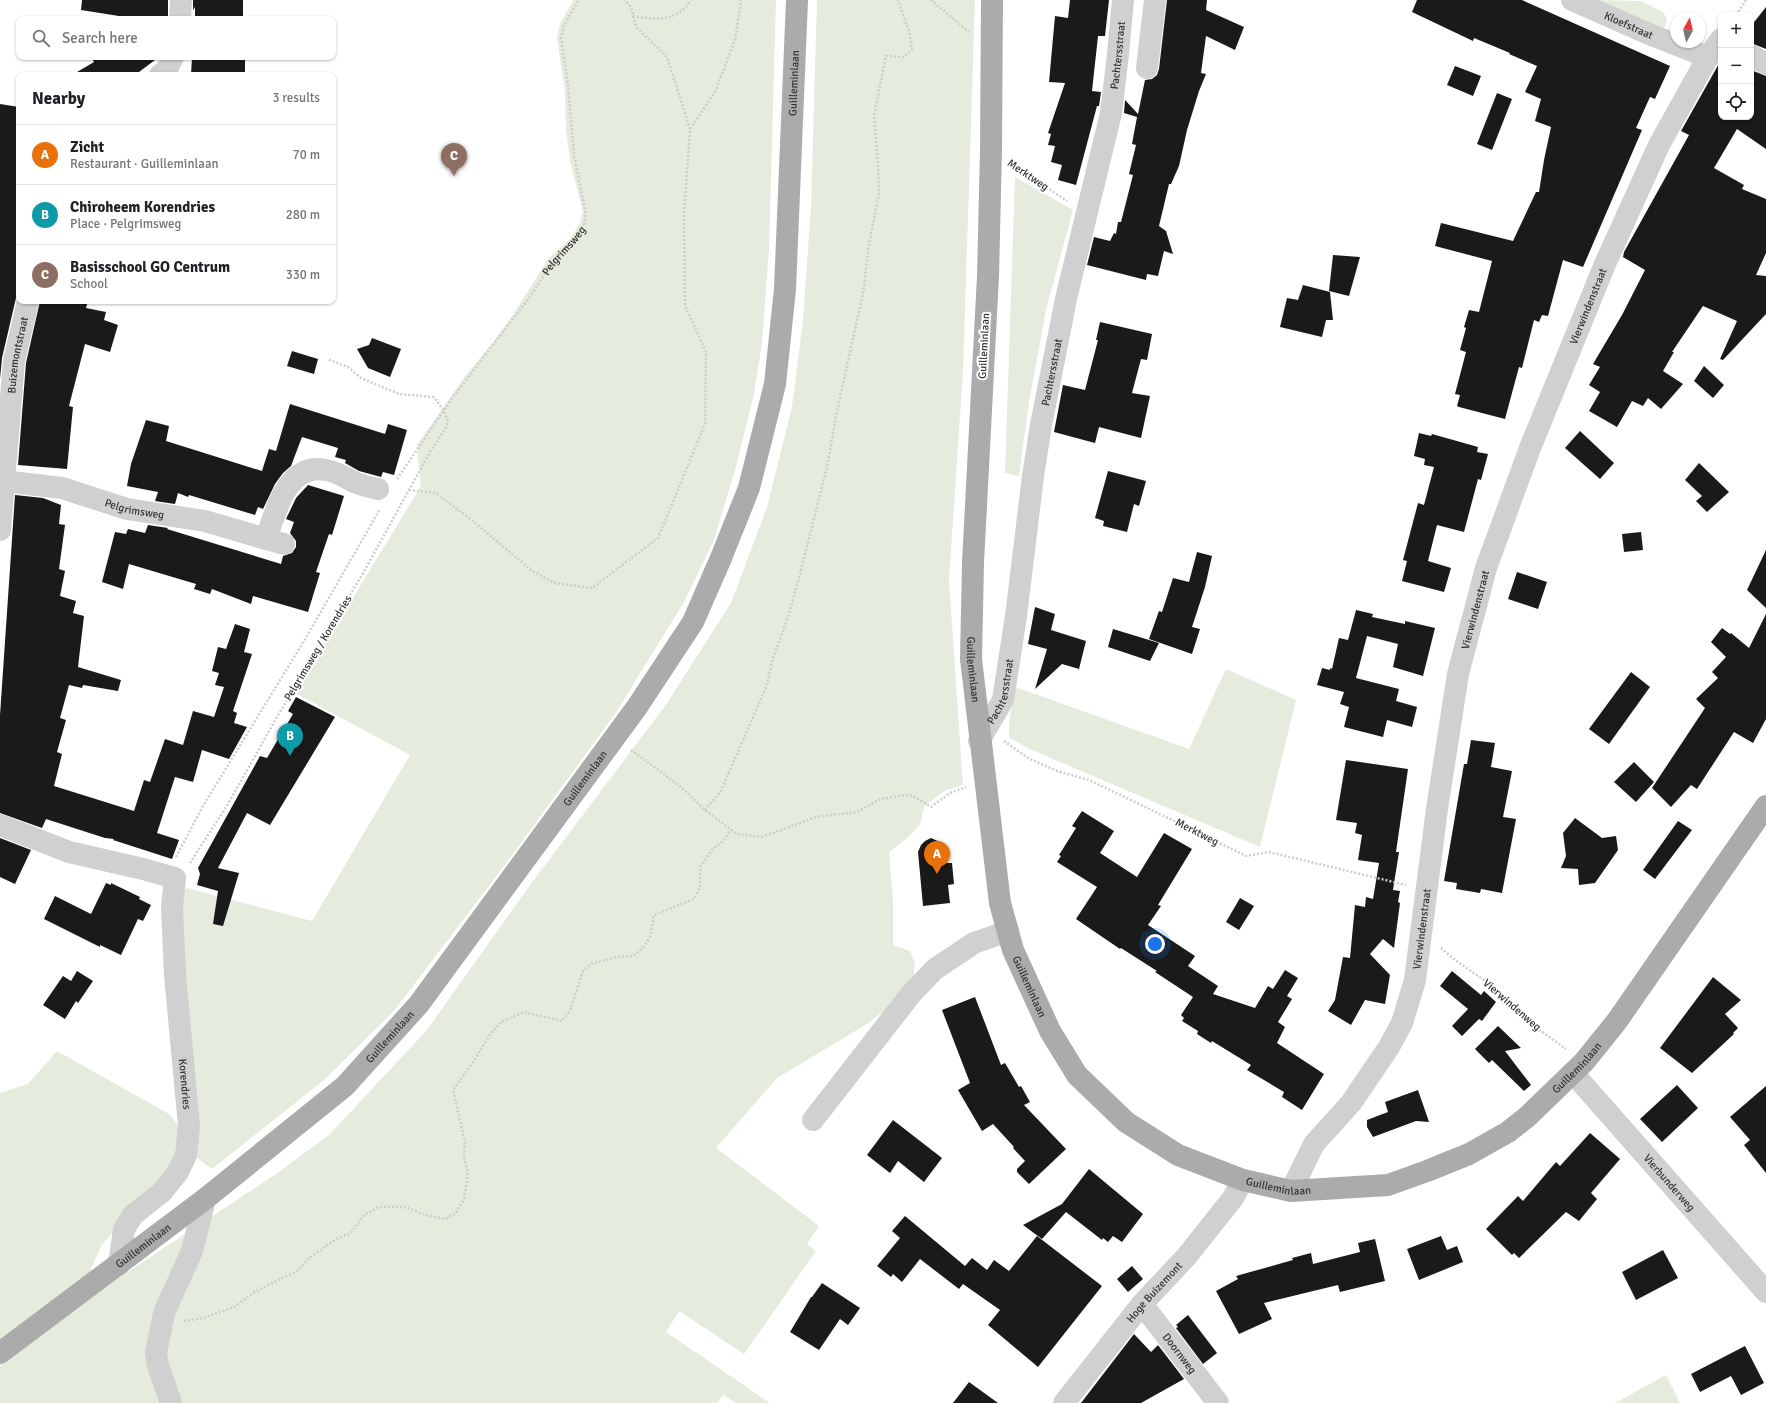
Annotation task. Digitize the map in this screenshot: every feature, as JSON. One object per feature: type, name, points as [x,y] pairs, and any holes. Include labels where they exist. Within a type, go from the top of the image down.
[{"type":"main road","name":"Guilleminlaan","points":[[0,1353],[205,1199],[345,1086],[419,1004],[637,707],[692,622],[721,558],[749,488],[775,384],[785,289],[797,0]]},
{"type":"main road","name":"Guilleminlaan","points":[[992,0],[988,276],[973,563],[970,658],[1000,903],[1013,950],[1050,1032],[1078,1075],[1126,1122],[1178,1155],[1243,1180],[1291,1191],[1388,1185],[1427,1171],[1469,1154],[1508,1132],[1528,1118],[1579,1067],[1617,1021],[1766,806]]},
{"type":"street","points":[[180,16],[181,0]]},
{"type":"street","name":"Pachtersstraat","points":[[980,741],[1003,700],[1016,616],[1041,424],[1066,299],[1111,113],[1123,0]]},
{"type":"street","points":[[1147,68],[1155,0]]},
{"type":"street","name":"Kloefstraat","points":[[1572,0],[1649,34],[1708,57]]},
{"type":"street","name":"Vierwindenstraat","points":[[1291,1191],[1314,1144],[1352,1103],[1389,1047],[1402,1023],[1415,980],[1437,809],[1458,674],[1486,568],[1530,448],[1605,264],[1660,145],[1708,57],[1718,43]]},
{"type":"street","points":[[1754,57],[1766,64]]},
{"type":"street","points":[[164,72],[172,60]]},
{"type":"street","name":"Buizemontstraat","points":[[0,530],[14,361],[27,304]]},
{"type":"street","name":"Pelgrimsweg","points":[[3,481],[62,488],[127,509],[205,521],[275,541],[285,489],[300,474],[312,469],[325,470],[340,474],[356,492],[385,493]]},
{"type":"street","points":[[0,825],[69,852],[143,869],[170,877]]},
{"type":"street","name":"Korendries","points":[[119,1265],[124,1230],[133,1216],[162,1192],[178,1172],[186,1155],[189,1126],[174,975],[170,877]]},
{"type":"street","points":[[813,1120],[911,994],[935,969],[974,943],[1008,931]]},
{"type":"street","name":"Vierbunderweg","points":[[1579,1067],[1766,1292]]},
{"type":"street","name":"Hoge Buizemont","points":[[1064,1403],[1142,1304],[1187,1256],[1233,1198],[1243,1180]]},
{"type":"street","points":[[171,1403],[161,1376],[156,1353],[164,1313],[192,1251],[205,1199]]},
{"type":"street","name":"Doornweg","points":[[1142,1304],[1218,1403]]},
{"type":"path","name":"Pelgrimsweg","points":[[170,877],[203,806],[304,641],[385,493],[444,411],[532,294],[551,264],[567,248],[584,225],[586,215],[574,155],[568,86],[561,38],[564,25],[579,0]]},
{"type":"path","points":[[409,490],[436,493],[473,521],[531,570],[554,582],[592,588],[658,538],[705,424],[706,352],[685,306],[684,215],[690,129],[667,57],[636,27],[631,7],[625,0]]},
{"type":"path","points":[[633,16],[652,19],[674,16],[686,9],[691,0]]},
{"type":"path","points":[[690,129],[715,92],[735,40],[741,0]]},
{"type":"path","points":[[705,810],[721,791],[767,685],[772,661],[788,617],[799,578],[826,467],[864,288],[868,250],[879,193],[874,116],[882,72],[886,56],[904,57],[912,50],[910,35],[898,0]]},
{"type":"path","points":[[931,0],[991,50]]},
{"type":"path","points":[[1738,12],[1746,0]]},
{"type":"path","name":"Merktweg","points":[[991,150],[1039,184],[1066,200]]},
{"type":"path","points":[[327,359],[348,367],[361,378],[399,394],[434,397],[444,411]]},
{"type":"path","name":"Pelgrimsweg / Korendries","points":[[170,877],[183,874],[228,804],[277,717],[362,575],[409,490],[446,428],[448,421],[444,411]]},
{"type":"path","points":[[617,734],[629,748],[681,787],[705,810],[737,834],[762,837],[816,817],[857,812],[881,799],[904,795],[913,796],[931,807],[950,793],[969,786],[985,784]]},
{"type":"path","name":"Merktweg","points":[[980,741],[999,737],[1028,758],[1057,771],[1089,780],[1246,856],[1269,852],[1427,890]]},
{"type":"path","points":[[162,1324],[203,1318],[234,1307],[256,1291],[297,1270],[308,1259],[336,1239],[351,1233],[364,1214],[378,1207],[406,1207],[422,1214],[445,1219],[456,1213],[464,1199],[468,1174],[464,1157],[465,1142],[453,1090],[491,1033],[501,1022],[524,1012],[562,1021],[570,1011],[583,971],[590,964],[618,957],[633,956],[643,948],[650,937],[654,915],[694,899],[700,888],[700,867],[731,830]]},
{"type":"path","name":"Vierwindenweg","points":[[1422,932],[1454,960],[1498,989],[1579,1067]]},
{"type":"shaded area","points":[[574,0],[776,0],[769,249],[762,343],[754,394],[736,467],[714,540],[684,602],[617,711],[507,862],[394,1011],[324,1080],[212,1169],[194,1156],[179,906],[183,893],[187,888],[312,921],[410,755],[295,693],[421,486],[417,445],[463,379],[515,312],[548,259],[571,238],[580,223],[583,212],[570,161],[566,129],[565,91],[557,38],[560,23]]},
{"type":"shaded area","points":[[817,0],[975,0],[963,371],[949,580],[963,785],[944,791],[924,807],[920,825],[907,838],[889,852],[893,901],[893,945],[910,951],[915,963],[913,980],[891,1006],[867,1024],[777,1078],[716,1148],[819,1226],[807,1244],[816,1251],[744,1354],[679,1311],[666,1332],[770,1403],[736,1403],[723,1395],[717,1403],[0,1403],[0,1093],[28,1084],[57,1051],[169,1114],[180,1127],[180,1151],[171,1171],[128,1215],[101,1246],[91,1269],[102,1289],[276,1174],[329,1135],[427,1030],[533,881],[665,706],[731,603],[767,507],[792,407],[803,320],[811,207]]},
{"type":"shaded area","points":[[1593,0],[1641,1],[1663,12],[1667,19],[1666,25],[1662,30]]},
{"type":"shaded area","points":[[1015,177],[1073,210],[1046,310],[1029,402],[1019,476],[1005,473]]},
{"type":"shaded area","points":[[1226,669],[1296,700],[1260,847],[1027,748],[1009,737],[1009,723],[1015,687],[1189,749]]},
{"type":"shaded area","points":[[1666,1375],[1680,1403],[1615,1403]]},
{"type":"building","points":[[82,0],[168,0],[168,16],[119,16],[81,10]]},
{"type":"building","points":[[193,0],[243,0],[243,16],[195,16],[195,7],[193,10]]},
{"type":"building","points":[[1070,0],[1109,0],[1105,36],[1098,36],[1092,91],[1101,92],[1099,106],[1097,106],[1076,185],[1058,180],[1062,165],[1051,162],[1055,146],[1048,145],[1051,134],[1048,133],[1065,83],[1049,82],[1055,16],[1068,18]]},
{"type":"building","points":[[1167,0],[1207,0],[1206,10],[1244,27],[1235,50],[1206,36],[1201,73],[1206,74],[1187,130],[1179,166],[1171,184],[1169,184],[1159,226],[1166,231],[1173,254],[1164,251],[1158,276],[1147,274],[1146,280],[1087,265],[1094,237],[1110,241],[1114,233],[1116,234],[1118,222],[1121,222],[1133,175],[1129,174],[1136,145],[1132,144],[1137,117],[1124,113],[1125,100],[1138,114],[1145,80],[1152,79],[1157,75]]},
{"type":"building","points":[[1417,0],[1522,0],[1670,66],[1655,99],[1650,97],[1636,128],[1642,130],[1583,267],[1563,260],[1548,316],[1542,315],[1539,322],[1534,320],[1522,368],[1519,367],[1505,419],[1457,406],[1460,395],[1455,394],[1466,352],[1460,350],[1466,328],[1464,327],[1469,310],[1479,312],[1492,261],[1435,246],[1441,223],[1513,241],[1536,192],[1539,192],[1551,127],[1535,121],[1541,99],[1525,92],[1537,66],[1474,38],[1473,41],[1412,12]]},
{"type":"building","points":[[1766,7],[1766,49],[1754,44],[1754,22]]},
{"type":"building","points":[[93,60],[155,60],[139,72],[77,72],[94,62]]},
{"type":"building","points":[[192,60],[245,60],[245,72],[191,72]]},
{"type":"building","points":[[1718,65],[1718,120],[1754,120],[1754,71],[1766,76],[1766,149],[1737,129],[1714,168],[1744,185],[1742,189],[1766,199],[1766,253],[1756,275],[1766,276],[1766,314],[1723,360],[1720,359],[1737,321],[1703,306],[1672,352],[1674,352],[1663,371],[1683,384],[1661,409],[1648,398],[1643,406],[1632,401],[1617,427],[1589,411],[1600,392],[1589,385],[1600,367],[1593,364],[1622,315],[1645,270],[1623,257],[1624,252],[1689,135],[1681,131]]},
{"type":"building","points":[[1455,66],[1481,76],[1473,96],[1447,85]]},
{"type":"building","points":[[1497,93],[1512,99],[1492,150],[1477,144]]},
{"type":"building","points":[[0,104],[16,107],[16,298],[2,358],[0,379]]},
{"type":"building","points":[[1333,255],[1360,257],[1349,296],[1329,291]]},
{"type":"building","points":[[1303,285],[1330,292],[1333,320],[1326,320],[1322,337],[1280,327],[1287,298],[1298,300]]},
{"type":"building","points":[[39,304],[87,304],[86,308],[106,312],[104,320],[118,325],[110,352],[85,344],[69,406],[73,407],[67,469],[18,465],[26,363]]},
{"type":"building","points":[[1100,322],[1152,334],[1147,360],[1141,359],[1132,393],[1150,396],[1141,438],[1099,427],[1095,443],[1054,432],[1063,385],[1085,390],[1098,340],[1096,340]]},
{"type":"building","points":[[372,338],[401,349],[390,377],[368,368],[357,349],[369,345]]},
{"type":"building","points":[[292,351],[318,359],[314,374],[287,366]]},
{"type":"building","points":[[1704,366],[1724,385],[1713,398],[1694,381]]},
{"type":"building","points":[[290,404],[385,434],[388,424],[407,430],[394,475],[383,472],[381,477],[359,471],[345,463],[346,460],[335,457],[338,448],[302,437],[291,466],[283,473],[275,484],[263,509],[258,507],[255,515],[178,493],[175,504],[155,501],[158,492],[127,486],[131,464],[146,420],[169,426],[166,441],[262,471],[269,449],[276,451]]},
{"type":"building","points":[[1580,431],[1614,463],[1600,479],[1565,448]]},
{"type":"building","points":[[1419,433],[1431,436],[1432,434],[1478,447],[1477,452],[1488,454],[1481,480],[1478,479],[1464,532],[1437,525],[1428,561],[1451,568],[1444,592],[1402,581],[1407,561],[1403,560],[1418,503],[1424,505],[1434,467],[1424,465],[1425,459],[1414,456]]},
{"type":"building","points":[[1699,463],[1729,492],[1707,512],[1696,501],[1702,496],[1685,480]]},
{"type":"building","points":[[1108,471],[1146,481],[1139,506],[1134,504],[1127,532],[1103,526],[1104,521],[1095,518]]},
{"type":"building","points":[[308,485],[344,496],[332,535],[329,534],[316,572],[320,573],[308,612],[253,596],[251,604],[212,589],[210,594],[194,589],[196,584],[129,564],[123,589],[102,582],[115,532],[126,534],[128,529],[145,533],[148,525],[168,528],[167,529],[281,564],[283,556],[292,553],[296,547],[296,541],[290,533],[294,522],[286,519],[296,498]]},
{"type":"building","points":[[15,495],[43,498],[61,505],[59,524],[65,525],[59,569],[65,571],[60,596],[76,601],[73,613],[84,616],[78,667],[121,680],[118,691],[83,685],[82,688],[69,685],[60,718],[66,720],[57,752],[62,754],[54,786],[134,811],[144,780],[150,782],[165,739],[183,745],[193,711],[214,717],[224,687],[215,685],[219,673],[212,671],[218,647],[226,649],[235,624],[250,629],[244,652],[252,654],[233,711],[237,713],[234,723],[247,727],[229,759],[202,750],[193,782],[175,777],[157,833],[179,840],[172,859],[113,840],[114,839],[105,838],[46,819],[42,828],[0,813],[0,715]]},
{"type":"building","points":[[1641,532],[1643,550],[1624,552],[1622,534]]},
{"type":"building","points":[[1766,550],[1766,608],[1747,590]]},
{"type":"building","points":[[1197,552],[1212,556],[1205,587],[1192,627],[1200,629],[1192,654],[1149,639],[1159,611],[1162,612],[1173,578],[1189,582]]},
{"type":"building","points":[[1517,572],[1547,582],[1538,609],[1508,599]]},
{"type":"building","points":[[1035,607],[1055,614],[1051,630],[1086,641],[1079,669],[1062,664],[1035,689],[1047,649],[1028,644]]},
{"type":"building","points":[[1356,610],[1373,614],[1372,617],[1405,624],[1405,621],[1435,628],[1423,676],[1393,667],[1398,644],[1367,636],[1356,678],[1399,689],[1396,701],[1417,707],[1412,727],[1387,720],[1383,737],[1344,727],[1349,707],[1340,704],[1344,692],[1317,685],[1322,668],[1332,669],[1339,638],[1348,640]]},
{"type":"building","points":[[1766,614],[1766,719],[1753,743],[1734,732],[1697,789],[1691,785],[1671,807],[1652,788],[1705,708],[1696,699],[1718,678],[1712,672],[1726,657],[1711,642],[1722,628],[1730,634],[1731,633],[1749,648]]},
{"type":"building","points":[[1113,629],[1159,643],[1150,661],[1108,647]]},
{"type":"building","points":[[1631,672],[1650,687],[1609,744],[1589,729]]},
{"type":"building","points":[[296,697],[335,717],[270,825],[247,813],[218,868],[239,873],[223,926],[213,924],[218,891],[197,885],[200,874],[198,868],[260,756],[267,758],[293,714],[288,711]]},
{"type":"building","points":[[1471,740],[1495,743],[1491,767],[1512,771],[1503,817],[1516,819],[1502,893],[1481,889],[1480,893],[1456,889],[1457,883],[1444,881],[1464,764],[1467,764]]},
{"type":"building","points":[[1346,760],[1408,769],[1396,852],[1399,852],[1393,890],[1400,891],[1398,902],[1400,903],[1394,948],[1383,939],[1370,954],[1390,975],[1385,1004],[1365,1000],[1351,1025],[1328,1011],[1335,1000],[1343,957],[1350,958],[1355,905],[1365,907],[1366,897],[1373,899],[1379,863],[1358,860],[1362,835],[1355,833],[1357,823],[1336,820]]},
{"type":"building","points":[[1634,762],[1654,782],[1636,802],[1614,782]]},
{"type":"building","points":[[1082,811],[1114,831],[1100,853],[1137,877],[1164,833],[1192,849],[1158,905],[1161,906],[1148,925],[1195,956],[1188,966],[1218,986],[1213,994],[1255,1008],[1268,986],[1273,989],[1285,970],[1298,978],[1287,996],[1292,999],[1278,1022],[1285,1027],[1277,1043],[1324,1074],[1302,1110],[1282,1097],[1284,1092],[1247,1070],[1251,1065],[1212,1041],[1211,1043],[1197,1034],[1198,1031],[1182,1021],[1184,1018],[1181,1015],[1193,997],[1155,972],[1157,971],[1121,948],[1120,949],[1076,919],[1097,887],[1057,862],[1061,856],[1059,855],[1076,828],[1072,826]]},
{"type":"building","points":[[1575,818],[1602,838],[1616,836],[1618,850],[1595,883],[1579,885],[1578,869],[1561,868],[1566,856],[1563,833]]},
{"type":"building","points":[[1678,821],[1692,830],[1655,879],[1643,870]]},
{"type":"building","points":[[0,838],[31,850],[15,884],[0,877]]},
{"type":"building","points":[[931,838],[943,845],[947,863],[952,863],[954,884],[948,885],[950,903],[923,906],[918,852],[921,845]]},
{"type":"building","points":[[106,883],[111,885],[111,883],[140,897],[139,899],[151,905],[143,921],[138,919],[121,955],[100,945],[100,947],[44,919],[55,896],[91,914]]},
{"type":"building","points":[[1240,898],[1254,906],[1239,930],[1226,922]]},
{"type":"building","points":[[77,971],[93,981],[78,1003],[76,1001],[65,1019],[43,1005],[63,976],[71,981]]},
{"type":"building","points":[[1452,971],[1481,995],[1484,991],[1496,1002],[1482,1021],[1479,1019],[1462,1036],[1452,1026],[1468,1009],[1440,986]]},
{"type":"building","points":[[1713,977],[1741,1000],[1725,1014],[1738,1028],[1733,1033],[1734,1034],[1692,1073],[1660,1048]]},
{"type":"building","points":[[975,997],[1001,1065],[1005,1063],[1030,1102],[1024,1105],[1066,1149],[1029,1184],[1017,1172],[1017,1169],[1025,1161],[993,1124],[982,1131],[958,1090],[970,1083],[942,1010]]},
{"type":"building","points":[[1498,1026],[1521,1048],[1505,1051],[1531,1085],[1524,1091],[1492,1060],[1489,1063],[1475,1049]]},
{"type":"building","points":[[1677,1085],[1698,1108],[1662,1142],[1640,1119]]},
{"type":"building","points":[[1766,1086],[1766,1173],[1744,1145],[1750,1140],[1730,1117]]},
{"type":"building","points":[[1418,1090],[1429,1122],[1416,1121],[1373,1137],[1367,1127],[1367,1120],[1388,1112],[1385,1102]]},
{"type":"building","points":[[893,1120],[942,1158],[924,1182],[898,1161],[890,1173],[867,1155]]},
{"type":"building","points":[[1590,1133],[1620,1159],[1591,1193],[1597,1199],[1579,1221],[1566,1212],[1519,1258],[1514,1253],[1512,1255],[1486,1229],[1518,1196],[1523,1201],[1556,1162],[1560,1166]]},
{"type":"building","points":[[1089,1169],[1143,1214],[1122,1242],[1113,1236],[1108,1242],[1103,1238],[1102,1240],[1066,1212],[1042,1239],[1023,1225],[1062,1204]]},
{"type":"building","points":[[905,1216],[965,1266],[972,1258],[987,1270],[994,1260],[1009,1271],[1037,1236],[1102,1286],[1038,1367],[988,1325],[1000,1310],[963,1284],[959,1289],[920,1259],[902,1282],[893,1274],[891,1277],[877,1266],[900,1238],[892,1231]]},
{"type":"building","points":[[1441,1236],[1447,1250],[1457,1246],[1463,1262],[1419,1280],[1407,1249]]},
{"type":"building","points":[[1375,1239],[1385,1281],[1340,1292],[1338,1285],[1264,1303],[1272,1319],[1239,1334],[1216,1291],[1238,1279],[1236,1276],[1293,1260],[1292,1258],[1311,1253],[1313,1264],[1360,1252],[1358,1243]]},
{"type":"building","points":[[1663,1250],[1678,1278],[1636,1300],[1622,1272]]},
{"type":"building","points":[[1132,1266],[1143,1279],[1128,1292],[1117,1279]]},
{"type":"building","points":[[822,1283],[860,1308],[848,1325],[840,1319],[819,1350],[790,1332],[811,1297]]},
{"type":"building","points":[[1188,1315],[1217,1353],[1203,1364],[1176,1328],[1178,1327],[1176,1325]]},
{"type":"building","points":[[1134,1334],[1151,1352],[1158,1345],[1184,1379],[1141,1403],[1081,1403]]},
{"type":"building","points":[[1745,1346],[1764,1383],[1741,1395],[1731,1376],[1700,1392],[1691,1374]]},
{"type":"building","points":[[969,1382],[998,1403],[953,1403]]},
{"type":"place","name":"Basisschool GO Centrum","points":[[454,176]]},
{"type":"place","name":"Chiroheem Korendries","points":[[290,756]]},
{"type":"place","name":"Zicht","points":[[937,874]]}]
